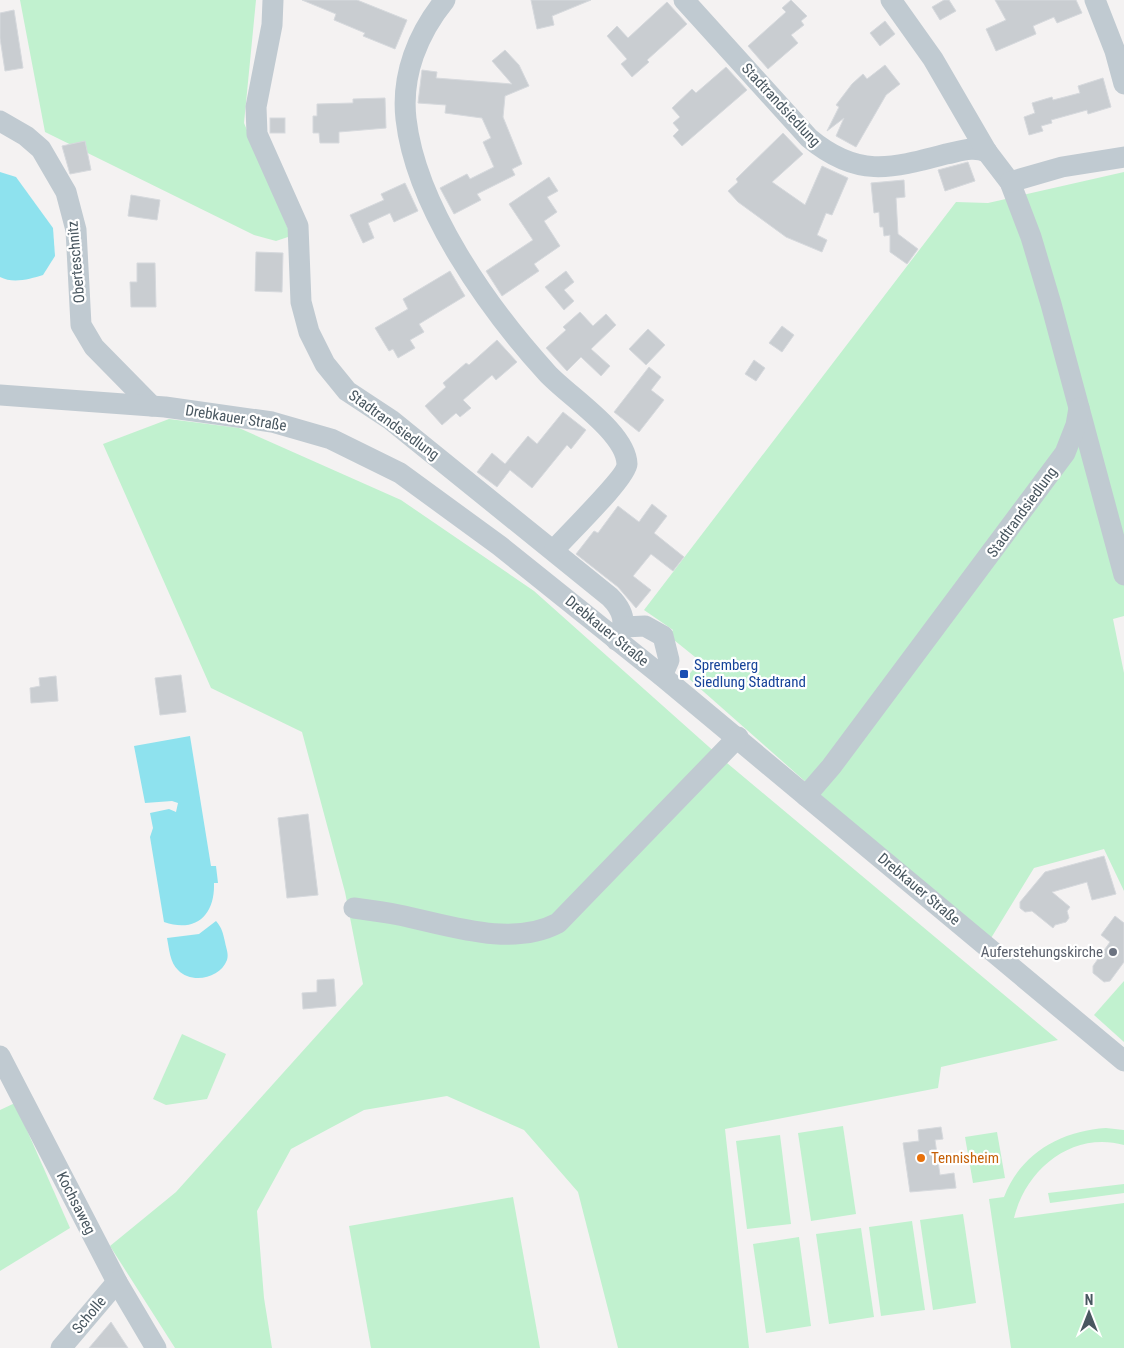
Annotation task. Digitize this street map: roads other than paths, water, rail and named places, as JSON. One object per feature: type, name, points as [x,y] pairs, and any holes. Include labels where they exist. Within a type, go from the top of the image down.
[{"type":"street","name":"Stadtrandsiedlung","points":[[273,0],[272,25],[256,107],[257,134],[298,226],[301,302],[313,340],[325,364],[347,392],[391,420],[554,550],[619,606],[620,633]]},
{"type":"street","points":[[445,0],[427,25],[416,47],[410,65],[406,90],[406,117],[410,146],[423,185],[463,262],[499,316],[548,374],[611,432],[625,451],[627,467],[614,487],[554,550]]},
{"type":"street","name":"Stadtrandsiedlung","points":[[684,0],[808,138],[828,154],[872,167],[900,166],[972,148],[987,152]]},
{"type":"street","name":"Stadtrandsiedlung","points":[[806,796],[837,759],[1065,453],[1076,425],[1079,406],[1031,237],[1010,182],[987,152],[933,59],[892,0]]},
{"type":"street","points":[[1095,0],[1115,51],[1124,84]]},
{"type":"street","name":"Oberteschnitz","points":[[0,121],[26,136],[41,150],[66,192],[76,230],[81,325],[94,347],[152,406]]},
{"type":"street","points":[[1010,182],[1062,167],[1124,157]]},
{"type":"street","name":"Drebkauer Straße","points":[[0,395],[152,406],[272,422],[331,439],[400,473],[620,633],[662,676],[738,737],[1124,1061]]},
{"type":"street","points":[[1079,406],[1124,576]]},
{"type":"street","points":[[620,633],[645,626],[663,636],[669,660],[667,670],[662,676]]},
{"type":"street","points":[[354,908],[399,915],[465,931],[524,934],[544,931],[558,923],[738,737]]},
{"type":"street","name":"Kochsaweg","points":[[0,1056],[117,1282],[156,1348]]},
{"type":"street","name":"Scholle","points":[[61,1348],[117,1282]]},
{"type":"water","points":[[0,172],[16,177],[53,228],[55,256],[43,275],[16,280],[0,277]]},
{"type":"water","points":[[190,736],[211,866],[216,866],[218,883],[214,883],[211,904],[201,919],[194,923],[175,925],[164,922],[150,837],[153,828],[150,813],[169,809],[176,812],[178,803],[172,801],[145,803],[134,746]]},
{"type":"water","points":[[216,921],[222,931],[228,953],[227,960],[223,966],[212,975],[197,978],[190,977],[178,970],[170,955],[167,938],[199,934]]},
{"type":"place","name":"Spremberg Siedlung Stadtrand","points":[[684,674]]},
{"type":"place","name":"Auferstehungskirche","points":[[1113,952]]},
{"type":"place","name":"Tennisheim","points":[[921,1158]]}]
